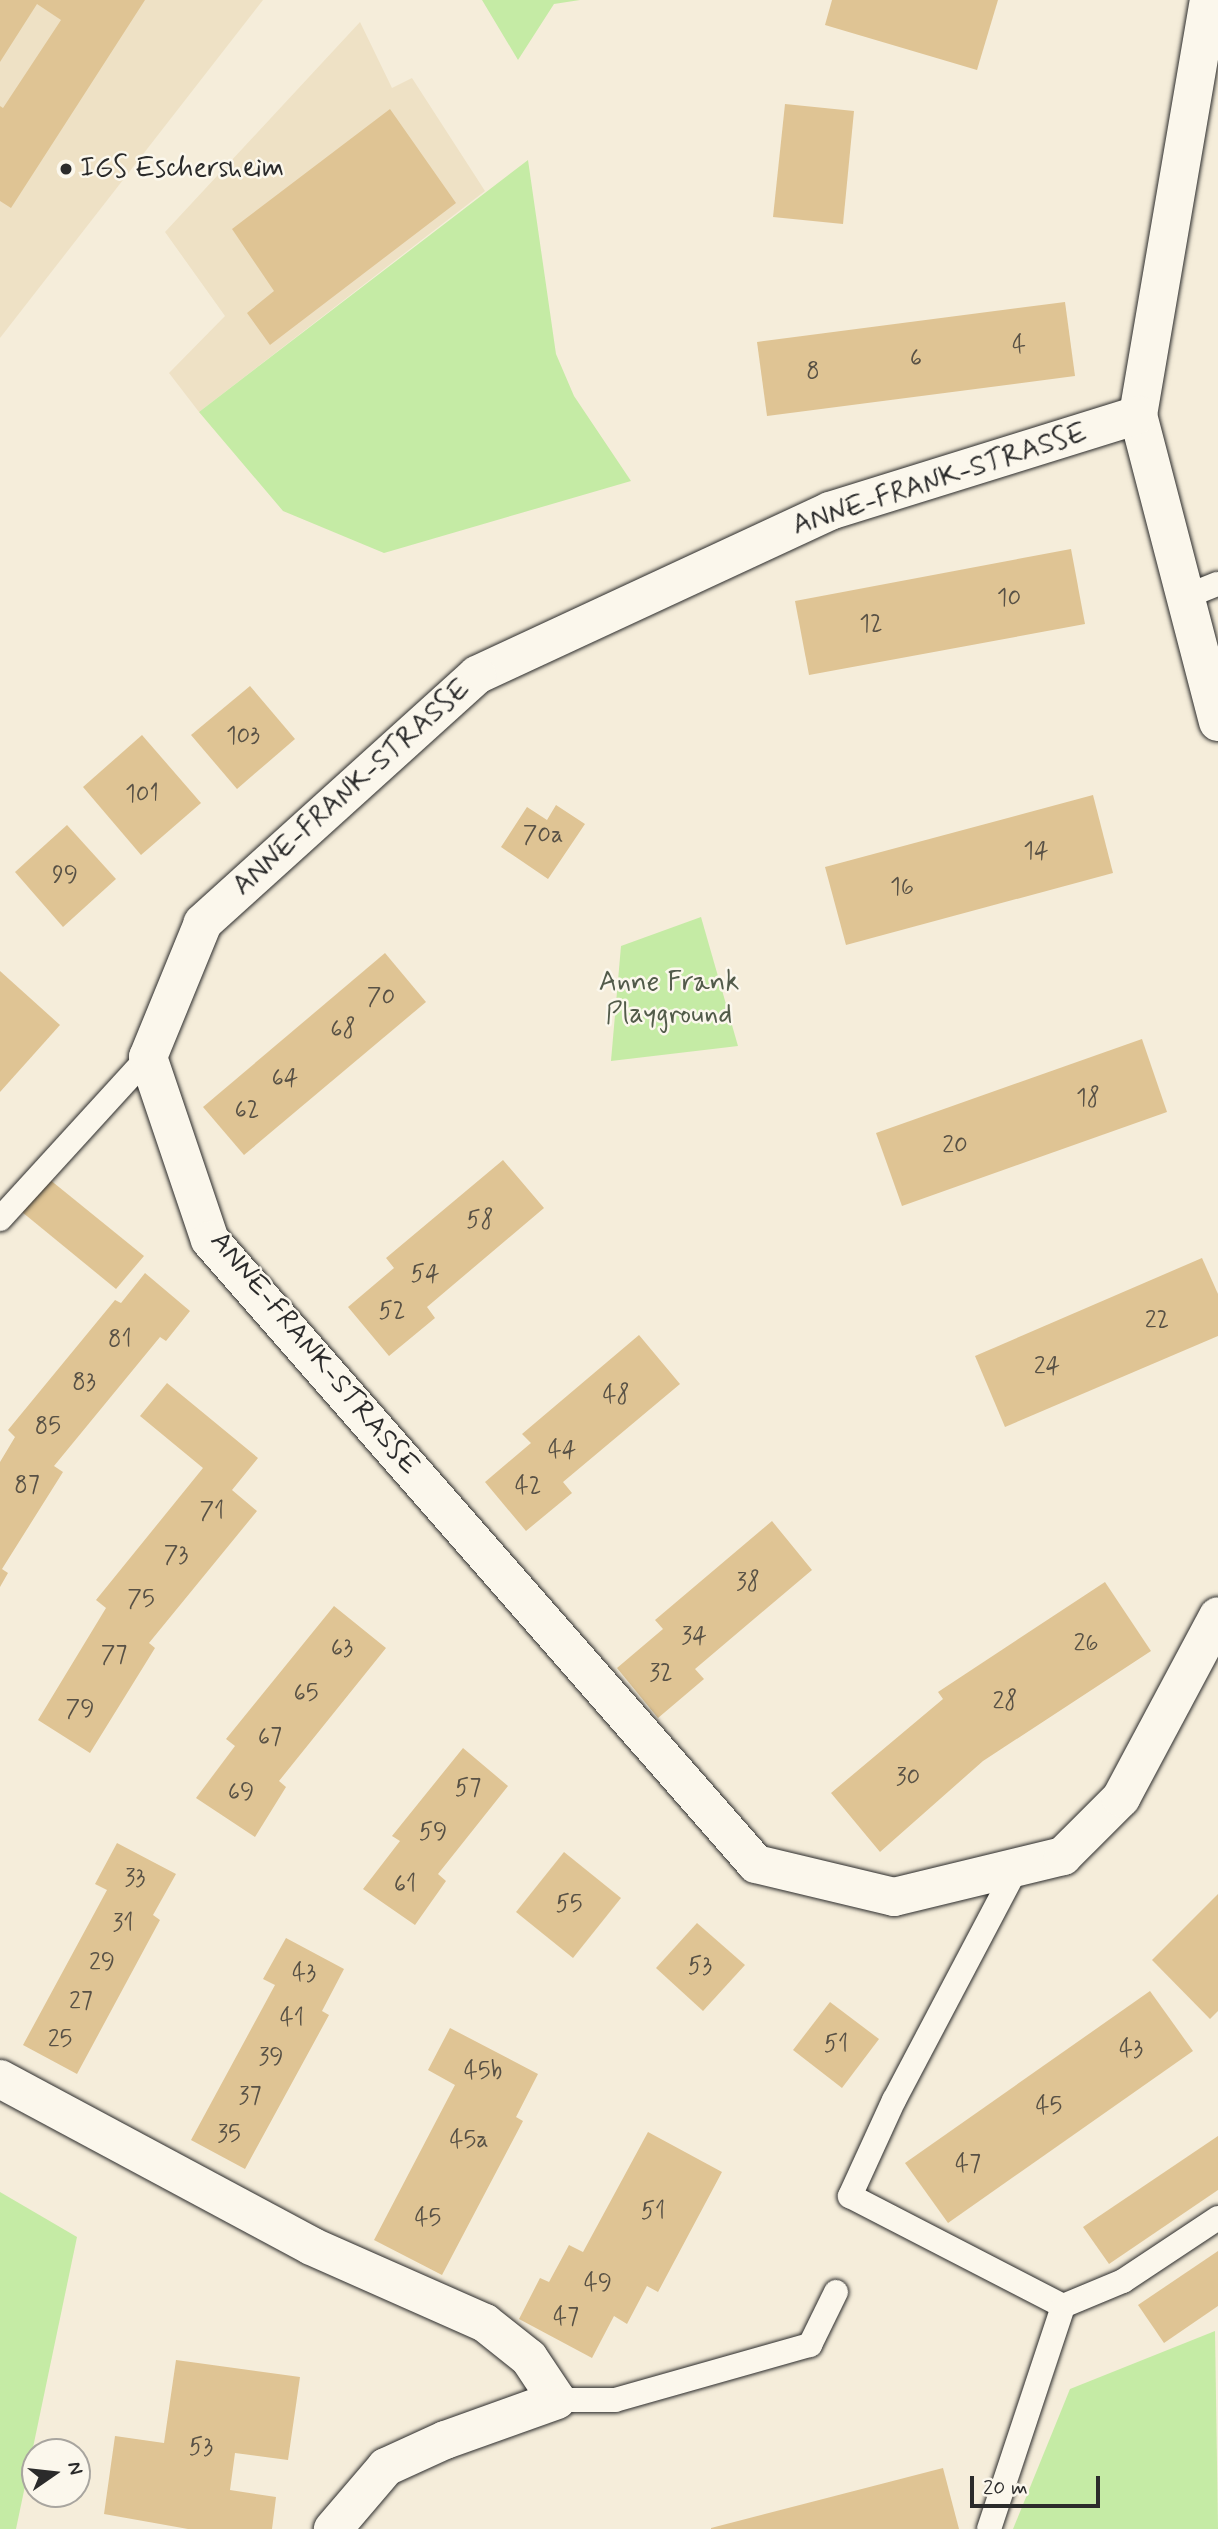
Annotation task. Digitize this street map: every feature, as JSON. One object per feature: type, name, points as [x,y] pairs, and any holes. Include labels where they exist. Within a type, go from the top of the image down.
[{"type":"street","points":[[1209,0],[1138,415],[1201,591],[1218,722]]},
{"type":"street","name":"ANNE-FRANK-STRASSE","points":[[1138,415],[830,510],[477,675],[203,923],[148,1057],[211,1240],[756,1864],[894,1897],[1063,1856],[1121,1798],[1218,1616]]},
{"type":"street","points":[[0,2079],[311,2246],[485,2323],[529,2358],[557,2400],[445,2440],[386,2467],[333,2529]]},
{"type":"lane","points":[[0,1219],[148,1057]]},
{"type":"lane","points":[[1017,1867],[894,2100],[850,2196],[1063,2306]]},
{"type":"lane","points":[[989,2529],[1063,2306],[1123,2281],[1218,2218]]},
{"type":"lane","points":[[557,2400],[615,2400],[810,2346],[836,2292]]},
{"type":"shaded area","name":"IGS Eschersheim","points":[[0,0],[263,0],[0,338]]},
{"type":"shaded area","points":[[360,22],[392,88],[412,78],[485,191],[199,412],[169,373],[225,316],[165,232]]},
{"type":"green space","points":[[482,0],[580,0],[554,4],[518,60]]},
{"type":"green space","points":[[528,160],[556,354],[574,396],[631,481],[384,553],[283,511],[199,412]]},
{"type":"green space","name":"Anne Frank Playground","points":[[701,917],[738,1046],[611,1061],[621,946]]},
{"type":"green space","points":[[0,2192],[77,2237],[35,2438],[21,2438],[21,2505],[16,2529],[0,2529]]},
{"type":"green space","points":[[1215,2331],[1218,2529],[1013,2529],[1070,2389]]},
{"type":"building","points":[[0,0],[145,0],[11,208],[0,201],[0,106],[3,108],[61,20],[37,4],[0,62]]},
{"type":"building","points":[[832,0],[998,0],[977,70],[825,25]]},
{"type":"building","points":[[785,104],[854,111],[843,224],[773,217]]},
{"type":"building","points":[[390,109],[456,203],[270,345],[247,313],[274,291],[232,229]]},
{"type":"building","points":[[1065,302],[1075,376],[767,416],[757,342]]},
{"type":"building","points":[[1071,549],[1085,624],[809,675],[795,601]]},
{"type":"building","points":[[250,686],[295,739],[237,789],[191,735]]},
{"type":"building","points":[[142,735],[201,803],[141,855],[83,787]]},
{"type":"building","points":[[1093,795],[1113,873],[846,945],[825,867]]},
{"type":"building","points":[[556,805],[585,824],[548,879],[501,847],[527,807],[547,820]]},
{"type":"building","points":[[67,825],[116,879],[63,927],[15,872]]},
{"type":"building","points":[[385,953],[426,1002],[244,1155],[203,1107]]},
{"type":"building","points":[[0,971],[60,1025],[0,1092]]},
{"type":"building","points":[[1142,1039],[1167,1112],[902,1206],[876,1133]]},
{"type":"building","points":[[503,1160],[544,1208],[427,1307],[435,1318],[389,1356],[348,1307],[394,1268],[386,1258]]},
{"type":"building","points":[[49,1179],[144,1256],[116,1289],[22,1212]]},
{"type":"building","points":[[1202,1258],[1218,1294],[1218,1336],[1005,1427],[975,1356]]},
{"type":"building","points":[[145,1273],[190,1311],[166,1341],[160,1337],[54,1466],[63,1472],[2,1569],[8,1573],[0,1587],[0,1462],[15,1437],[8,1430],[115,1300],[121,1303]]},
{"type":"building","points":[[639,1335],[680,1384],[563,1482],[572,1493],[526,1531],[485,1482],[531,1443],[522,1434]]},
{"type":"building","points":[[167,1383],[258,1458],[232,1490],[257,1511],[149,1643],[155,1648],[90,1753],[38,1720],[106,1608],[96,1600],[203,1468],[140,1416]]},
{"type":"building","points":[[772,1521],[812,1570],[695,1669],[704,1679],[658,1718],[617,1668],[663,1629],[655,1620]]},
{"type":"building","points":[[1105,1582],[1151,1651],[983,1761],[880,1852],[831,1793],[943,1699],[938,1692]]},
{"type":"building","points":[[334,1606],[386,1648],[279,1781],[286,1787],[255,1837],[196,1798],[235,1746],[226,1739]]},
{"type":"building","points":[[463,1748],[508,1786],[438,1874],[446,1881],[415,1925],[363,1889],[400,1841],[392,1836]]},
{"type":"building","points":[[117,1843],[176,1874],[153,1915],[160,1920],[77,2074],[23,2045],[107,1890],[95,1884]]},
{"type":"building","points":[[564,1852],[621,1898],[573,1958],[516,1912]]},
{"type":"building","points":[[1218,1894],[1218,2011],[1210,2019],[1152,1960]]},
{"type":"building","points":[[697,1923],[745,1965],[703,2011],[656,1968]]},
{"type":"building","points":[[286,1938],[344,1969],[322,2011],[329,2015],[245,2169],[191,2140],[275,1985],[263,1979]]},
{"type":"building","points":[[1150,1991],[1193,2051],[948,2223],[905,2163]]},
{"type":"building","points":[[830,2002],[879,2039],[842,2088],[793,2050]]},
{"type":"building","points":[[450,2028],[538,2074],[516,2117],[523,2121],[442,2275],[374,2240],[455,2085],[428,2070]]},
{"type":"building","points":[[648,2132],[722,2172],[658,2292],[647,2286],[627,2324],[614,2316],[592,2358],[519,2319],[540,2278],[549,2282],[569,2245],[583,2252]]},
{"type":"building","points":[[1218,2136],[1218,2190],[1109,2264],[1083,2227]]},
{"type":"building","points":[[1218,2251],[1218,2306],[1164,2343],[1138,2305]]},
{"type":"building","points":[[176,2360],[300,2377],[288,2460],[235,2453],[230,2490],[276,2497],[272,2529],[188,2529],[104,2514],[115,2436],[164,2443]]},
{"type":"building","points":[[943,2468],[959,2529],[711,2529],[711,2528]]},
{"type":"place","name":"IGS Eschersheim","points":[[66,169]]}]
